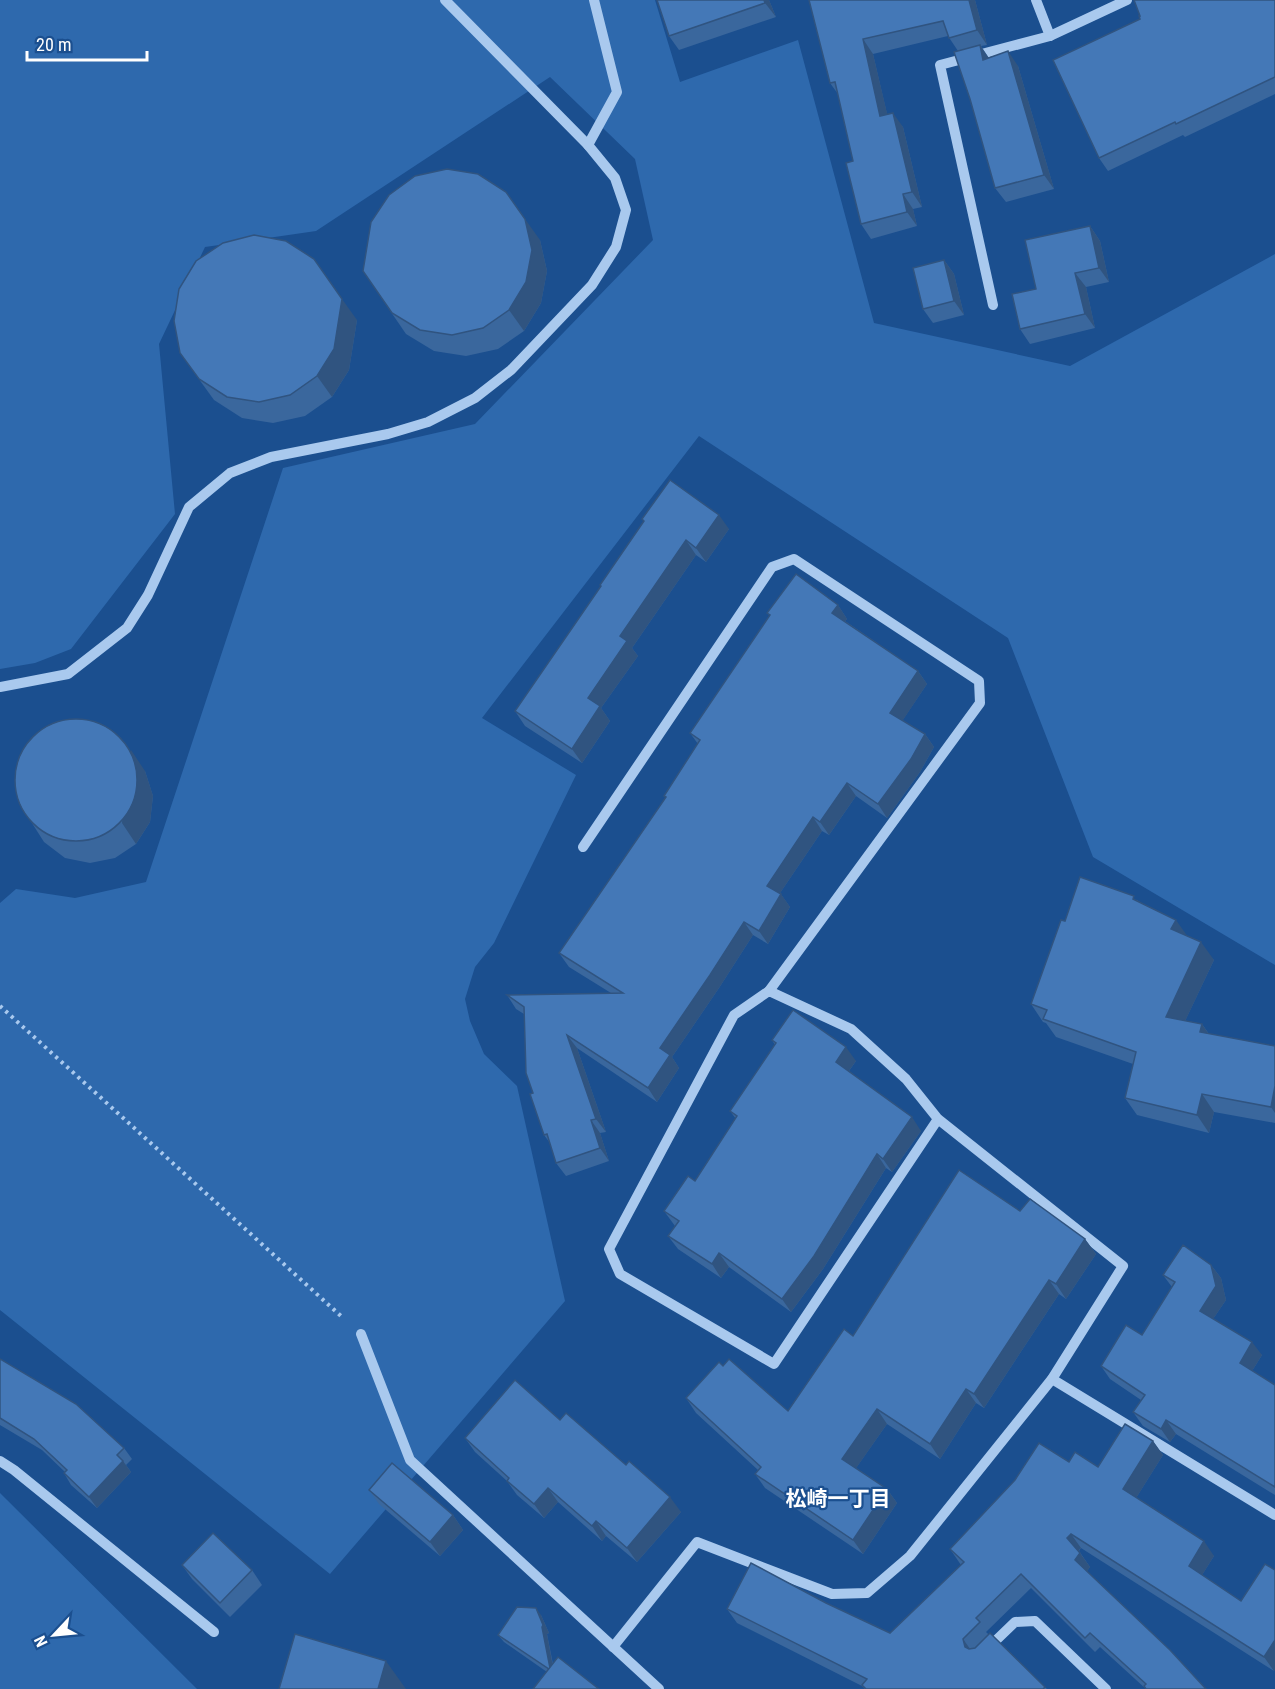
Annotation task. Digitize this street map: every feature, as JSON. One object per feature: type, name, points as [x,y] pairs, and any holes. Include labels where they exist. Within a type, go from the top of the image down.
[{"type":"street","points":[[0,687],[68,674],[127,628],[148,595],[189,507],[230,473],[271,457],[388,434],[428,422],[475,398],[511,370],[592,285],[616,247],[626,210],[615,178],[588,145],[445,0]]},
{"type":"street","points":[[588,145],[617,92],[594,0]]},
{"type":"street","points":[[1036,0],[1050,36]]},
{"type":"street","points":[[993,305],[940,65],[1050,36],[1127,0]]},
{"type":"street","points":[[583,847],[772,567],[795,559],[979,681],[980,703],[769,991],[734,1015],[609,1249],[620,1274],[774,1364],[938,1119]]},
{"type":"street","points":[[614,1647],[697,1542],[832,1594],[867,1593],[910,1556],[1052,1379],[1123,1266],[938,1119],[906,1079],[851,1029],[769,991]]},
{"type":"street","points":[[361,1334],[410,1460],[659,1689]]},
{"type":"street","points":[[1052,1379],[1275,1515]]},
{"type":"street","points":[[0,1461],[214,1632]]},
{"type":"street","points":[[980,1656],[1015,1622],[1035,1621],[1106,1689]]},
{"type":"path","points":[[0,1006],[361,1334]]},
{"type":"shaded area","points":[[0,0],[655,0],[680,82],[798,40],[874,323],[1070,366],[1275,254],[1275,965],[1093,857],[1008,638],[699,436],[482,718],[576,775],[494,943],[475,967],[465,999],[470,1021],[484,1054],[517,1086],[565,1301],[330,1574],[0,1310],[0,903],[16,889],[75,898],[146,882],[283,468],[475,424],[653,240],[635,159],[550,77],[316,231],[205,247],[159,344],[175,514],[71,649],[35,663],[0,669]]},
{"type":"shaded area","points":[[0,1493],[197,1689],[0,1689]]},
{"type":"building","points":[[657,0],[764,0],[765,3],[669,36]]},
{"type":"building","points":[[809,0],[969,0],[977,30],[949,38],[943,21],[863,39],[880,116],[893,113],[912,192],[903,194],[907,212],[861,224],[846,163],[853,161],[835,82],[830,83]]},
{"type":"building","points":[[1134,0],[1275,0],[1275,77],[1099,158],[1053,60],[1140,19]]},
{"type":"building","points":[[980,45],[983,60],[1008,51],[1044,175],[995,188],[954,52]]},
{"type":"building","points":[[447,169],[478,174],[506,192],[525,219],[532,250],[526,282],[509,310],[483,328],[452,335],[420,330],[392,313],[363,271],[371,222],[389,195],[415,176]]},
{"type":"building","points":[[1090,226],[1099,268],[1075,273],[1085,314],[1020,329],[1012,294],[1036,289],[1025,240]]},
{"type":"building","points":[[254,235],[286,241],[314,259],[342,299],[334,349],[317,376],[290,395],[259,402],[227,397],[199,379],[180,353],[174,321],[179,289],[196,261],[223,243]]},
{"type":"building","points":[[944,260],[954,301],[923,309],[913,268]]},
{"type":"building","points":[[670,480],[719,515],[696,548],[686,540],[620,636],[627,641],[588,698],[600,706],[572,749],[515,711]]},
{"type":"building","points":[[796,574],[838,605],[832,613],[918,671],[890,713],[925,734],[911,759],[878,804],[847,783],[820,822],[813,817],[767,886],[781,894],[759,931],[744,922],[660,1048],[670,1055],[648,1088],[567,1035],[596,1119],[591,1120],[600,1148],[556,1163],[547,1134],[544,1135],[530,1094],[533,1093],[526,1073],[524,1007],[507,995],[623,993],[559,953],[666,797],[664,796],[700,740],[690,733],[770,615],[767,613]]},
{"type":"building","points":[[76,719],[99,723],[119,737],[133,757],[137,780],[133,803],[119,823],[99,837],[76,841],[53,837],[33,823],[19,803],[15,780],[19,757],[33,737],[53,723]]},
{"type":"building","points":[[1080,877],[1134,896],[1133,899],[1176,920],[1171,929],[1201,942],[1166,1017],[1202,1024],[1200,1032],[1275,1046],[1275,1086],[1271,1107],[1202,1094],[1197,1115],[1125,1098],[1136,1052],[1043,1019],[1047,1010],[1031,1004],[1061,920],[1065,921]]},
{"type":"building","points":[[793,1010],[846,1047],[836,1062],[912,1117],[883,1159],[877,1154],[814,1256],[782,1299],[719,1253],[712,1264],[668,1236],[679,1221],[664,1211],[688,1176],[695,1181],[737,1116],[730,1111],[776,1043],[772,1040]]},
{"type":"building","points":[[959,1170],[1020,1211],[1030,1199],[1085,1239],[1056,1284],[1049,1280],[974,1394],[966,1389],[930,1444],[877,1409],[842,1459],[887,1489],[853,1540],[755,1474],[761,1467],[686,1398],[719,1362],[723,1366],[729,1359],[788,1411],[844,1329],[853,1336]]},
{"type":"building","points":[[1183,1245],[1211,1265],[1216,1286],[1200,1311],[1252,1342],[1240,1363],[1275,1385],[1275,1487],[1166,1420],[1161,1429],[1133,1412],[1145,1395],[1101,1366],[1126,1325],[1142,1335],[1175,1282],[1163,1275]]},
{"type":"building","points":[[0,1359],[76,1404],[124,1448],[117,1455],[123,1461],[89,1497],[64,1473],[67,1470],[34,1439],[0,1418]]},
{"type":"building","points":[[515,1380],[560,1420],[566,1413],[626,1465],[629,1461],[670,1497],[627,1548],[596,1521],[592,1526],[548,1488],[534,1504],[507,1481],[509,1478],[465,1438]]},
{"type":"building","points":[[1125,1424],[1153,1441],[1123,1489],[1204,1541],[1189,1566],[1241,1601],[1265,1564],[1275,1570],[1275,1640],[1264,1657],[1071,1534],[1067,1538],[1080,1553],[1075,1560],[1170,1650],[1206,1689],[1146,1689],[1144,1686],[1146,1684],[1090,1633],[1085,1638],[1021,1574],[976,1618],[980,1622],[963,1639],[965,1647],[975,1648],[990,1633],[1045,1687],[1043,1689],[866,1689],[862,1685],[867,1679],[727,1609],[751,1563],[826,1603],[890,1633],[964,1562],[950,1549],[1015,1480],[1039,1443],[1069,1462],[1075,1452],[1098,1467]]},
{"type":"building","points":[[392,1463],[453,1515],[430,1542],[369,1490]]},
{"type":"building","points":[[213,1533],[252,1570],[220,1603],[182,1565]]},
{"type":"building","points":[[517,1607],[536,1608],[543,1625],[549,1669],[498,1635]]},
{"type":"building","points":[[295,1634],[386,1661],[378,1689],[279,1689]]},
{"type":"building","points":[[558,1657],[599,1689],[533,1689]]},
{"type":"district","name":"松崎一丁目","points":[[838,1499]]}]
